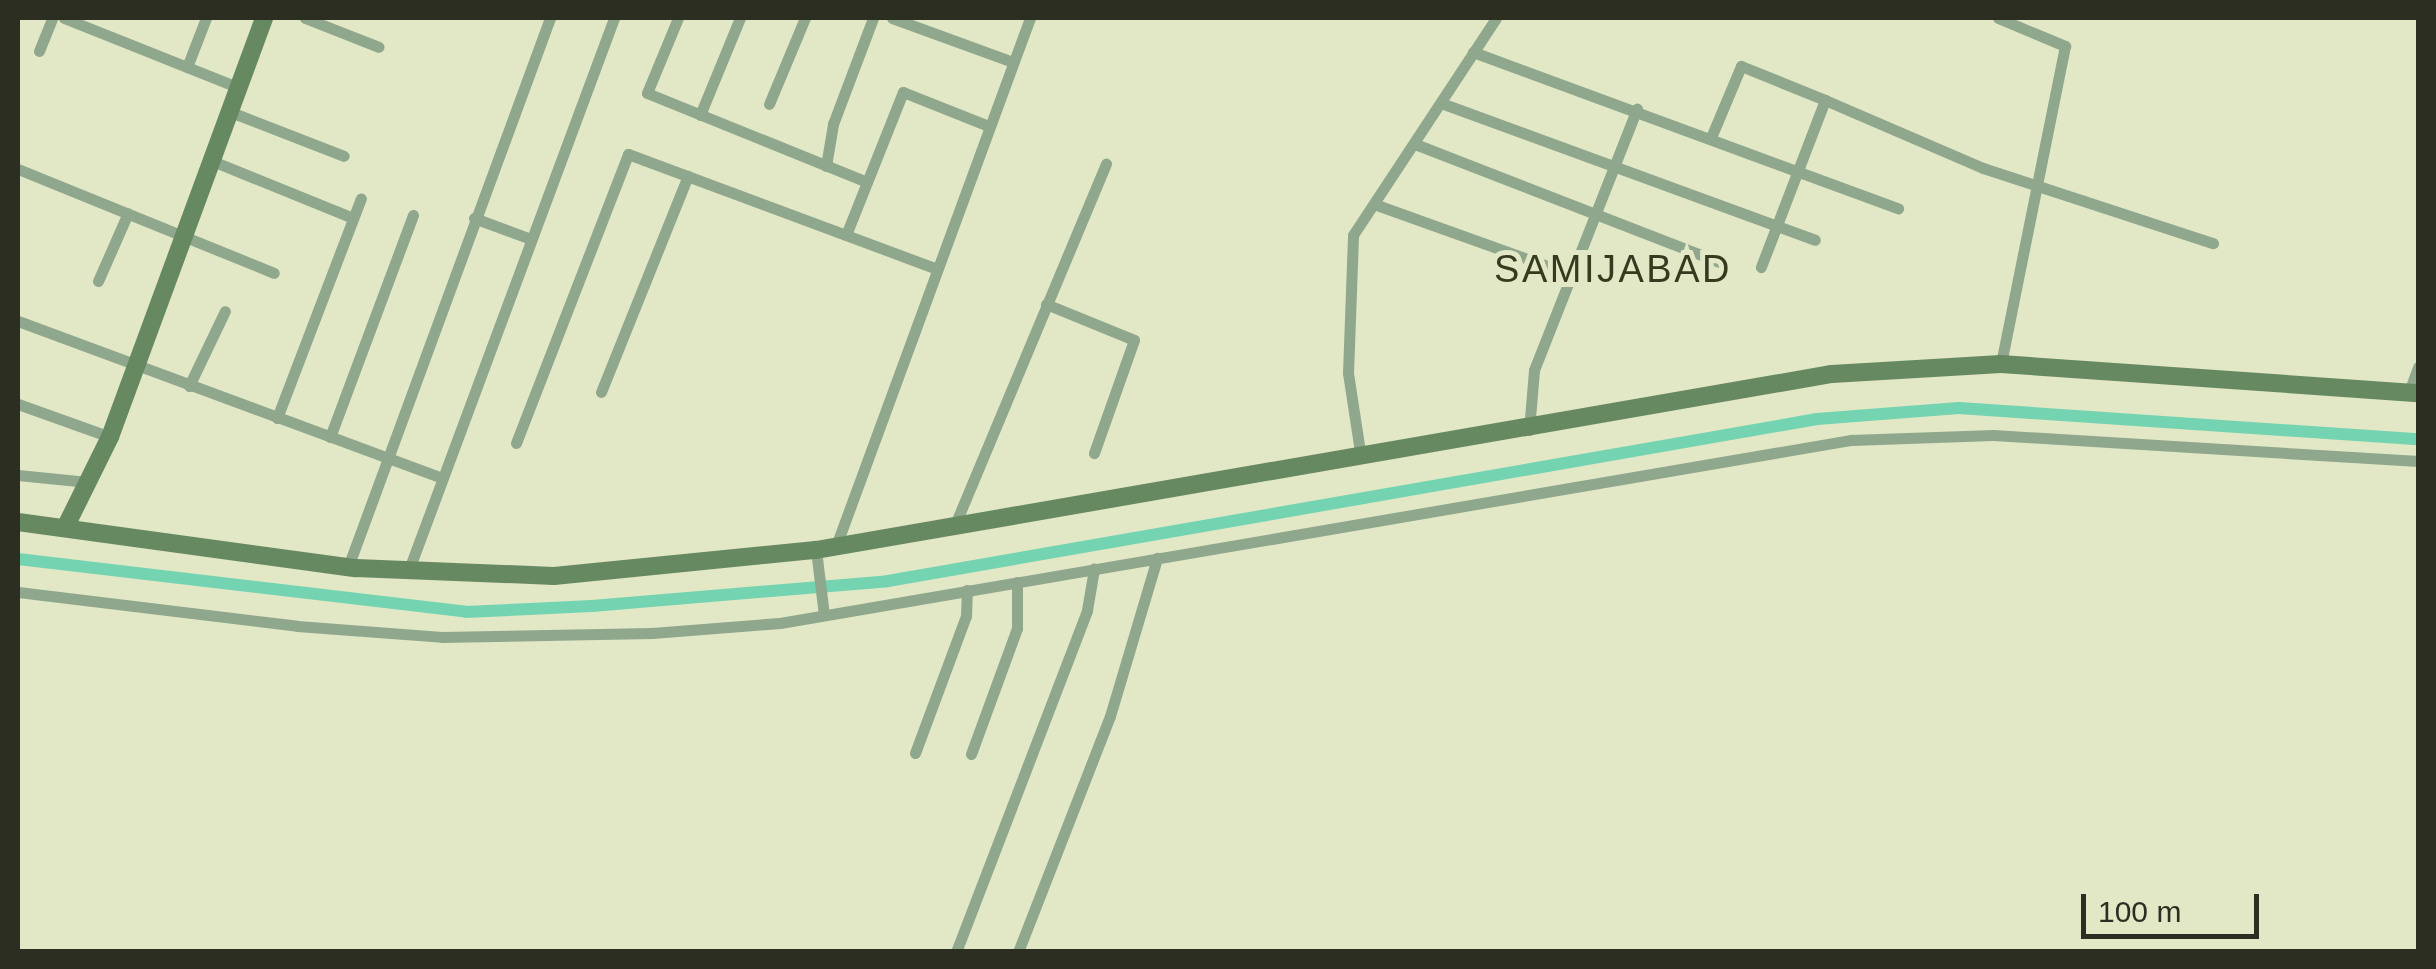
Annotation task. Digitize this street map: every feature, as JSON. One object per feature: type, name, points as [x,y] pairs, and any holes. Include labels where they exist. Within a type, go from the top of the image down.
[{"type":"street","points":[[40,51],[52,18]]},
{"type":"street","points":[[64,18],[237,87]]},
{"type":"street","points":[[187,67],[206,18]]},
{"type":"street","points":[[66,528],[110,437],[264,18]]},
{"type":"street","points":[[304,18],[378,47]]},
{"type":"street","points":[[348,567],[550,18]]},
{"type":"street","points":[[408,572],[528,238],[613,21],[595,18]]},
{"type":"street","points":[[678,18],[647,93],[867,182]]},
{"type":"street","points":[[700,115],[740,18]]},
{"type":"street","points":[[769,104],[805,18]]},
{"type":"street","points":[[826,166],[834,124],[874,18]]},
{"type":"street","points":[[892,18],[1013,62]]},
{"type":"street","points":[[836,546],[986,125],[1030,18]]},
{"type":"street","points":[[1362,458],[1348,373],[1352,235],[1496,18]]},
{"type":"street","points":[[1998,18],[2066,46],[2033,184],[2001,364]]},
{"type":"street","points":[[1474,52],[1712,135],[1898,208]]},
{"type":"street","points":[[1712,135],[1740,66],[2033,184],[2213,243]]},
{"type":"street","points":[[846,235],[903,92],[986,125]]},
{"type":"street","points":[[1760,267],[1772,225],[1826,100]]},
{"type":"street","points":[[1441,103],[1815,240]]},
{"type":"street","points":[[1529,430],[1534,370],[1599,215],[1636,109]]},
{"type":"street","points":[[228,111],[344,156]]},
{"type":"street","points":[[1415,144],[1724,264]]},
{"type":"street","points":[[516,443],[628,154],[934,268]]},
{"type":"street","points":[[210,160],[353,218]]},
{"type":"street","points":[[954,528],[1106,163]]},
{"type":"street","points":[[18,169],[274,273]]},
{"type":"street","points":[[602,392],[688,176]]},
{"type":"street","points":[[276,418],[361,198]]},
{"type":"street","points":[[1374,204],[1572,275]]},
{"type":"street","points":[[98,281],[128,213]]},
{"type":"street","points":[[330,437],[413,215]]},
{"type":"street","points":[[474,218],[528,238]]},
{"type":"street","points":[[1046,304],[1134,340],[1094,453]]},
{"type":"street","points":[[189,386],[225,311]]},
{"type":"street","points":[[18,321],[442,478]]},
{"type":"street","points":[[18,522],[348,567],[554,576],[818,558],[836,546],[1529,430],[1764,384],[2001,364],[2414,393],[2418,367]]},
{"type":"street","points":[[18,404],[110,437]]},
{"type":"street","points":[[18,592],[442,637],[652,634],[1017,582],[1851,440],[1993,435],[2418,462]]},
{"type":"street","points":[[18,475],[88,482]]},
{"type":"street","points":[[818,558],[824,611]]},
{"type":"street","points":[[1018,952],[1110,716],[1158,558]]},
{"type":"street","points":[[956,952],[1080,627],[1094,569]]},
{"type":"street","points":[[972,754],[1017,628],[1017,582]]},
{"type":"street","points":[[915,753],[966,616],[967,590]]},
{"type":"waterway","points":[[18,559],[466,612],[592,606],[888,581],[1817,419],[1959,408],[2418,439]]},
{"type":"district","name":"SAMIJABAD","points":[[1613,270]]}]
